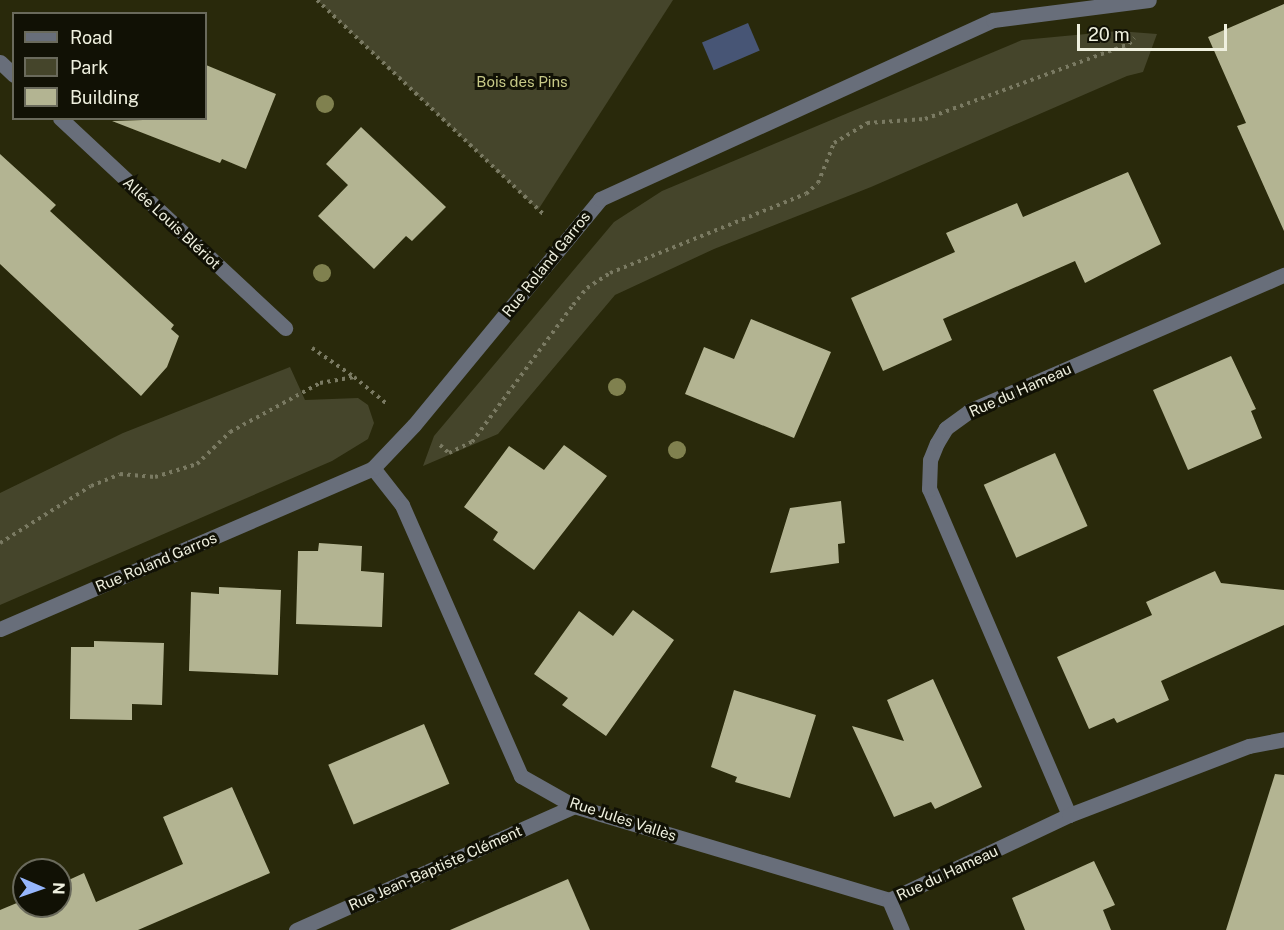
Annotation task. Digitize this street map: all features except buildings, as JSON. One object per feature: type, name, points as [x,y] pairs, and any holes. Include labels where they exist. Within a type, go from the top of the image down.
[{"type":"street","name":"Rue Roland Garros","points":[[0,628],[373,468],[414,425],[600,199],[993,20],[1149,0]]},
{"type":"street","points":[[0,62],[12,73]]},
{"type":"street","name":"Allée Louis Blériot","points":[[62,120],[285,328]]},
{"type":"street","name":"Rue du Hameau","points":[[1069,815],[937,511],[928,474],[937,443],[946,428],[969,411],[1284,275]]},
{"type":"street","name":"Rue Jules Vallès","points":[[373,468],[402,505],[521,776],[574,806],[889,900]]},
{"type":"street","name":"Rue du Hameau","points":[[889,900],[1069,815],[1249,746],[1284,739]]},
{"type":"street","name":"Rue Jean-Baptiste Clément","points":[[296,930],[574,806]]},
{"type":"street","points":[[889,900],[902,930]]},
{"type":"path","points":[[317,0],[568,236]]},
{"type":"path","points":[[285,328],[354,377],[449,453],[472,441],[587,288],[645,256],[806,194],[818,183],[834,143],[867,123],[926,119],[1129,44],[1136,36]]},
{"type":"path","points":[[0,543],[91,486],[120,474],[155,477],[196,464],[230,432],[267,410],[320,383],[354,377]]},
{"type":"green space","name":"Bois des Pins","points":[[317,0],[673,0],[538,210]]},
{"type":"green space","points":[[1118,31],[1157,34],[1143,72],[1127,76],[871,187],[714,249],[615,295],[498,434],[423,466],[434,436],[614,222],[662,191],[1022,40]]},
{"type":"green space","points":[[290,367],[305,400],[358,398],[368,405],[374,423],[368,439],[332,461],[0,605],[0,493],[123,433]]},
{"type":"water","points":[[748,23],[760,51],[714,70],[702,43]]}]
